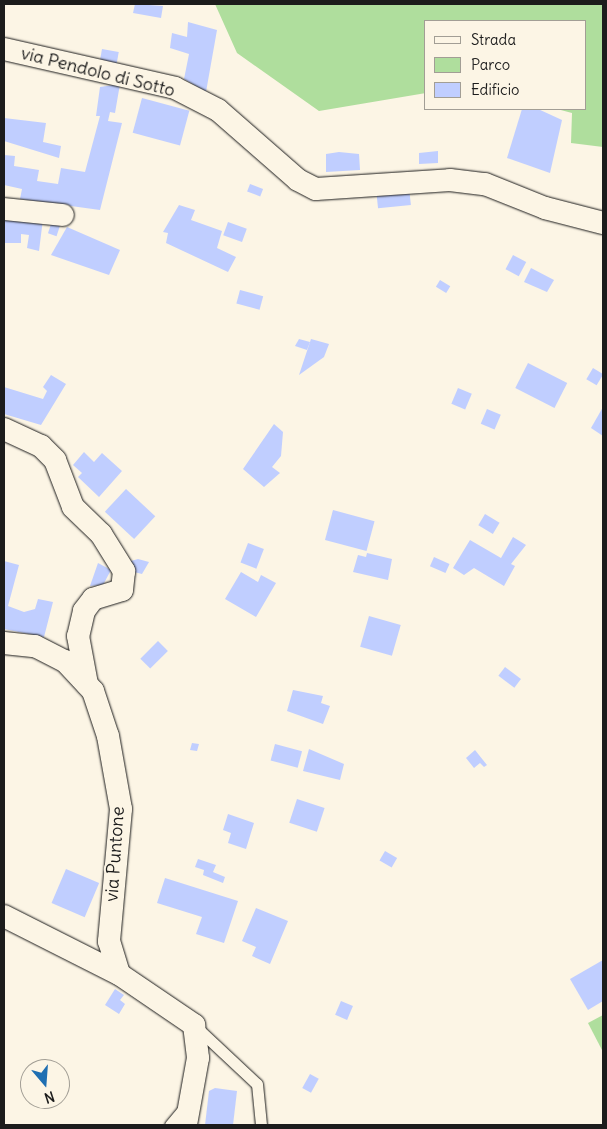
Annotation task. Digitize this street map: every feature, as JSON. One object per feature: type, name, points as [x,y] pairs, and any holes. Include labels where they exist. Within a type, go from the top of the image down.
[{"type":"street","name":"via Pendolo di Sotto","points":[[4,49],[175,88],[218,110],[298,180],[316,189],[450,180],[485,184],[546,208],[603,223]]},
{"type":"street","points":[[4,209],[63,215]]},
{"type":"street","points":[[4,429],[41,446],[55,460],[73,507],[101,534],[124,571],[122,590],[93,599],[84,612],[78,636],[87,685]]},
{"type":"street","name":"via Puntone","points":[[4,643],[35,646],[58,657],[87,685],[108,736],[121,809],[109,941],[119,974]]},
{"type":"street","points":[[4,916],[119,974],[194,1025],[198,1058],[186,1125]]},
{"type":"lane","points":[[194,1025],[258,1084],[261,1125]]},
{"type":"lane","points":[[170,1125],[191,1100]]},
{"type":"green space","points":[[215,4],[603,4],[603,147],[571,143],[572,113],[561,110],[587,110],[587,20],[424,20],[424,93],[319,111],[237,53]]},
{"type":"green space","points":[[603,1015],[603,1052],[588,1023]]},
{"type":"building","points":[[135,4],[163,6],[161,18],[133,13]]},
{"type":"building","points":[[188,22],[217,30],[206,92],[184,79],[189,54],[170,48],[172,33],[187,37]]},
{"type":"building","points":[[102,49],[119,52],[117,64],[100,61]]},
{"type":"building","points":[[120,84],[115,113],[110,112],[108,121],[122,123],[100,210],[20,199],[22,189],[4,185],[4,155],[15,156],[14,166],[39,170],[37,181],[58,184],[61,168],[85,172],[100,116],[96,116],[100,87]]},
{"type":"building","points":[[142,98],[189,111],[180,145],[133,133]]},
{"type":"building","points":[[522,110],[540,110],[562,120],[550,173],[507,158]]},
{"type":"building","points":[[4,118],[46,123],[43,142],[61,146],[59,158],[4,141]]},
{"type":"building","points":[[438,151],[438,163],[419,164],[419,153]]},
{"type":"building","points":[[339,152],[359,154],[360,170],[326,172],[326,154]]},
{"type":"building","points":[[250,184],[263,189],[260,196],[247,191]]},
{"type":"building","points":[[409,187],[411,205],[378,208],[376,190]]},
{"type":"building","points":[[179,205],[195,210],[191,220],[222,231],[217,248],[236,257],[228,272],[166,243],[168,233],[163,232]]},
{"type":"building","points":[[4,219],[43,219],[39,251],[27,248],[29,235],[21,234],[21,243],[4,243]]},
{"type":"building","points":[[52,221],[61,224],[57,236],[48,233]]},
{"type":"building","points":[[228,222],[247,229],[242,242],[223,235]]},
{"type":"building","points":[[67,227],[120,250],[109,275],[51,255]]},
{"type":"building","points":[[513,255],[526,262],[519,276],[505,269]]},
{"type":"building","points":[[531,268],[554,280],[547,292],[524,282]]},
{"type":"building","points":[[440,280],[450,286],[446,293],[436,287]]},
{"type":"building","points":[[240,290],[263,296],[260,310],[236,304]]},
{"type":"building","points":[[299,339],[310,342],[307,350],[295,346]]},
{"type":"building","points":[[311,339],[329,344],[324,357],[299,375]]},
{"type":"building","points":[[528,363],[567,383],[554,408],[515,388]]},
{"type":"building","points":[[593,368],[603,374],[597,385],[586,379]]},
{"type":"building","points":[[51,375],[66,384],[41,425],[4,414],[4,387],[43,399],[47,391],[43,387]]},
{"type":"building","points":[[458,388],[472,394],[465,410],[451,404]]},
{"type":"building","points":[[603,407],[603,436],[591,428]]},
{"type":"building","points":[[487,409],[501,415],[495,430],[481,424]]},
{"type":"building","points":[[274,424],[283,432],[281,456],[272,467],[280,473],[264,487],[243,469]]},
{"type":"building","points":[[84,452],[94,462],[102,453],[122,471],[99,497],[78,477],[82,473],[73,465]]},
{"type":"building","points":[[126,489],[155,516],[134,539],[105,512]]},
{"type":"building","points":[[333,510],[375,521],[367,551],[325,540]]},
{"type":"building","points":[[485,514],[500,523],[493,534],[478,525]]},
{"type":"building","points":[[513,537],[526,545],[511,564],[515,566],[504,586],[474,568],[464,575],[453,568],[470,540],[501,558]]},
{"type":"building","points":[[248,543],[264,549],[256,569],[240,563]]},
{"type":"building","points":[[367,553],[392,559],[388,580],[353,572],[358,555],[366,557]]},
{"type":"building","points":[[434,557],[450,564],[445,573],[430,566]]},
{"type":"building","points":[[138,559],[149,562],[142,574],[130,571],[131,561]]},
{"type":"building","points":[[4,561],[19,565],[8,606],[24,612],[35,609],[38,599],[53,602],[44,637],[4,629]]},
{"type":"building","points":[[98,563],[111,570],[103,585],[90,586]]},
{"type":"building","points":[[241,572],[258,582],[261,575],[276,583],[256,617],[225,599]]},
{"type":"building","points":[[369,616],[401,625],[392,656],[360,647]]},
{"type":"building","points":[[158,641],[168,651],[150,669],[140,659]]},
{"type":"building","points":[[505,667],[521,679],[514,688],[498,676]]},
{"type":"building","points":[[293,690],[323,696],[321,703],[330,706],[323,724],[287,711]]},
{"type":"building","points":[[192,743],[199,744],[197,751],[190,750]]},
{"type":"building","points":[[275,744],[302,751],[298,768],[271,760]]},
{"type":"building","points":[[309,749],[344,764],[340,780],[303,771]]},
{"type":"building","points":[[475,750],[487,765],[484,767],[480,763],[474,768],[466,758]]},
{"type":"building","points":[[297,799],[325,808],[317,832],[289,823]]},
{"type":"building","points":[[228,814],[254,823],[246,849],[228,843],[231,833],[223,830]]},
{"type":"building","points":[[385,851],[397,858],[392,868],[380,861]]},
{"type":"building","points":[[198,859],[216,865],[213,872],[225,877],[223,883],[203,875],[204,870],[195,867]]},
{"type":"building","points":[[66,869],[99,883],[85,917],[52,903]]},
{"type":"building","points":[[165,878],[238,901],[224,943],[196,934],[202,917],[157,903]]},
{"type":"building","points":[[256,908],[288,921],[270,964],[252,956],[256,947],[242,941]]},
{"type":"building","points":[[603,960],[603,1001],[588,1010],[570,979]]},
{"type":"building","points":[[115,989],[124,995],[120,1000],[125,1004],[119,1014],[105,1005]]},
{"type":"building","points":[[341,1001],[353,1006],[347,1020],[335,1015]]},
{"type":"building","points":[[310,1074],[319,1079],[311,1093],[302,1088]]},
{"type":"building","points":[[215,1088],[237,1091],[233,1125],[205,1125],[209,1091]]}]
